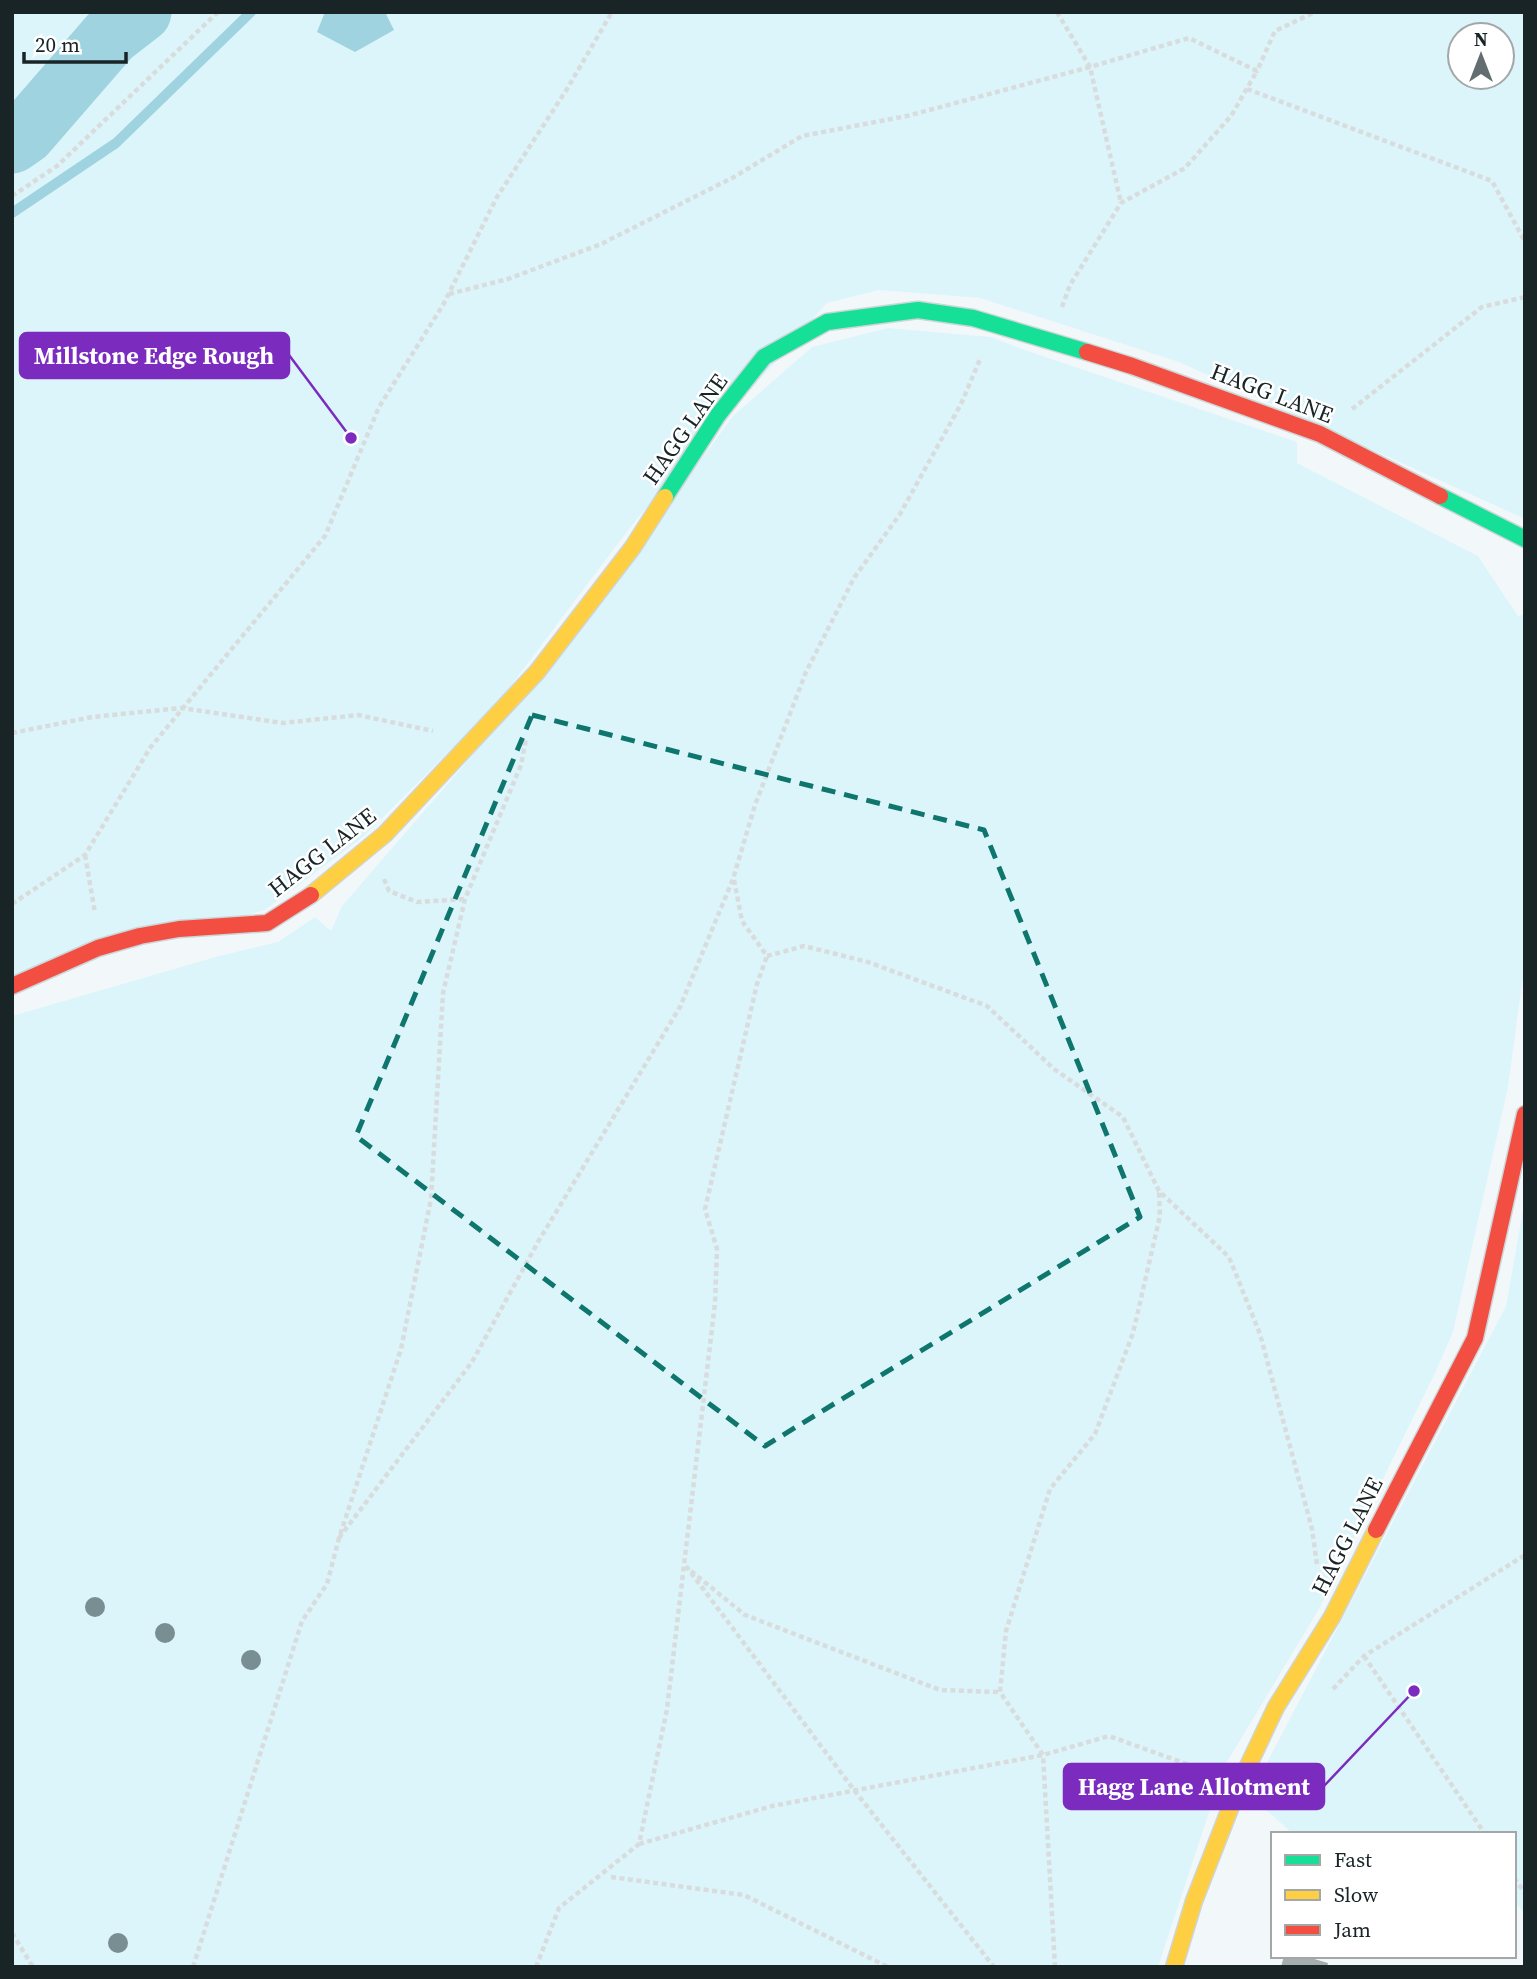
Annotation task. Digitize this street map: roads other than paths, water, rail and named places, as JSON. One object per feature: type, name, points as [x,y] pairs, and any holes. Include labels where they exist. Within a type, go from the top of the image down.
[{"type":"street","name":"HAGG LANE","points":[[12,986],[100,947],[140,936],[180,929],[267,923],[304,900],[371,846],[537,672],[626,557],[718,415],[764,357],[827,322],[918,310],[973,318],[1132,366],[1320,434],[1525,539]]},
{"type":"street","name":"HAGG LANE","points":[[1174,1967],[1194,1901],[1240,1783],[1276,1707],[1332,1617],[1475,1338],[1525,1114]]},
{"type":"water","points":[[325,12],[385,12],[394,30],[355,52],[317,32]]},
{"type":"waterway","points":[[12,143],[25,134],[110,36],[141,12]]},
{"type":"waterway","points":[[12,213],[116,143],[251,12]]},
{"type":"place","name":"Millstone Edge Rough","points":[[351,438]]},
{"type":"place","name":"Hagg Lane Allotment","points":[[1414,1691]]}]
